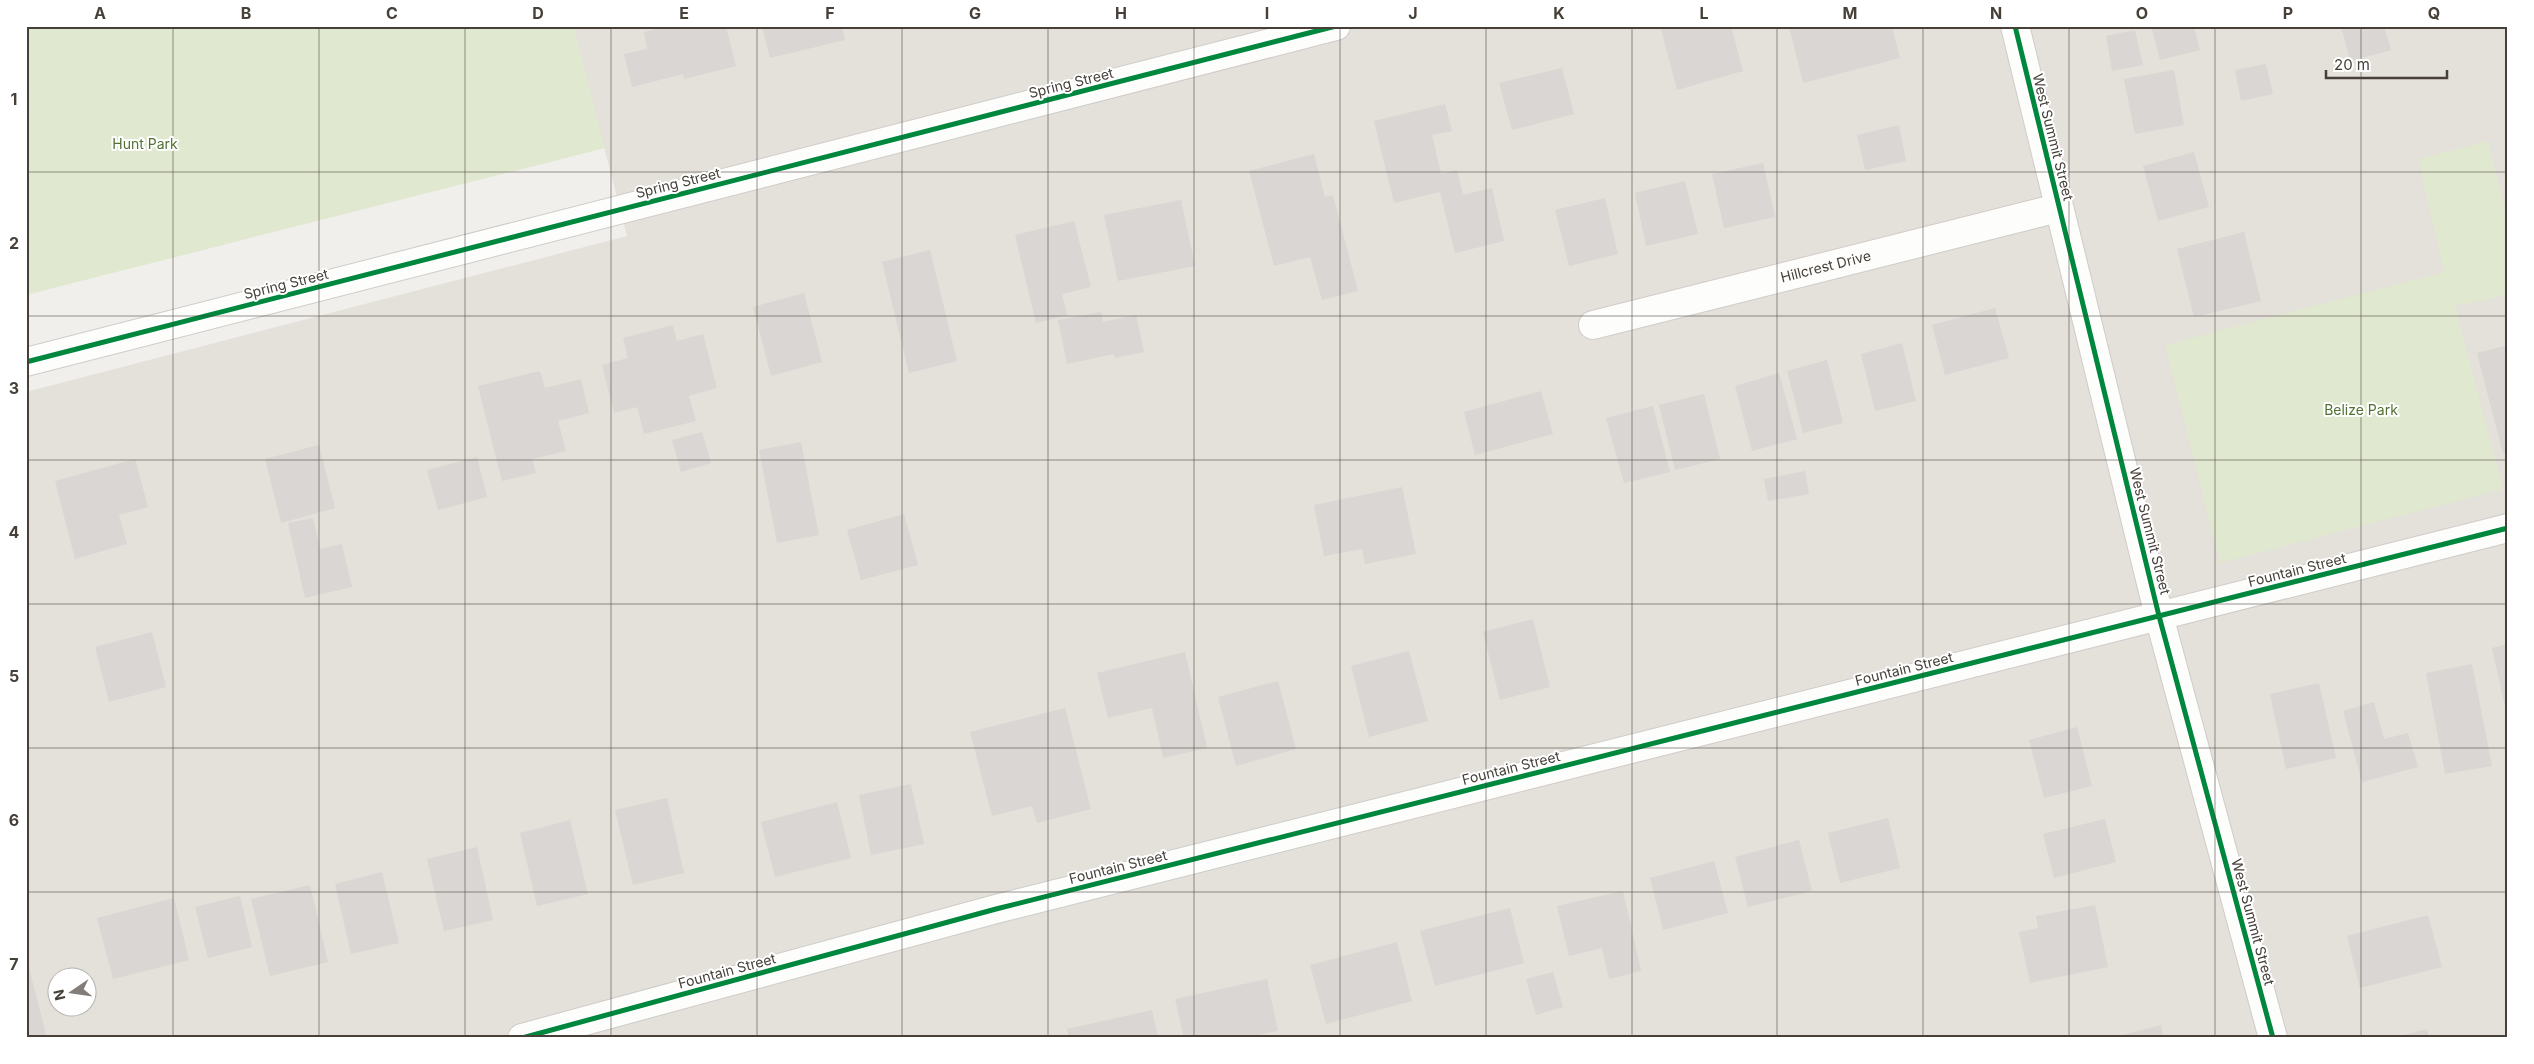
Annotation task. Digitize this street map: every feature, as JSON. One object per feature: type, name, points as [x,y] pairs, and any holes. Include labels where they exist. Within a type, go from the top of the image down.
[{"type":"street","name":"Spring Street","points":[[26,362],[1336,26]]},
{"type":"street","name":"West Summit Street","points":[[2014,26],[2159,616],[2273,1038]]},
{"type":"street","name":"Hillcrest Drive","points":[[1593,326],[2058,208]]},
{"type":"street","name":"Fountain Street","points":[[522,1038],[996,909],[2508,528]]},
{"type":"shaded area","points":[[573,26],[2508,26],[2508,1038],[26,1038],[26,392],[627,236]]},
{"type":"green space","name":"Hunt Park","points":[[26,26],[573,26],[605,148],[26,295]]},
{"type":"green space","name":"Belize Park","points":[[2488,141],[2508,223],[2508,295],[2455,306],[2503,489],[2220,563],[2165,345],[2444,272],[2418,159]]},
{"type":"building","points":[[668,26],[726,26],[736,66],[684,79],[683,74],[632,87],[624,54],[647,49],[644,32]]},
{"type":"building","points":[[762,26],[842,26],[845,40],[770,58]]},
{"type":"building","points":[[1670,26],[1731,26],[1743,71],[1677,90],[1661,29]]},
{"type":"building","points":[[1789,26],[1892,26],[1900,58],[1803,83]]},
{"type":"building","points":[[2151,26],[2194,26],[2200,50],[2160,60]]},
{"type":"building","points":[[2341,26],[2384,26],[2391,50],[2350,61]]},
{"type":"building","points":[[2135,30],[2143,65],[2112,71],[2106,36]]},
{"type":"building","points":[[2266,64],[2273,94],[2241,101],[2235,70]]},
{"type":"building","points":[[1562,68],[1574,114],[1512,130],[1499,83]]},
{"type":"building","points":[[2174,70],[2184,125],[2135,134],[2124,79]]},
{"type":"building","points":[[1445,104],[1452,131],[1432,135],[1441,174],[1457,170],[1463,195],[1492,188],[1504,241],[1455,253],[1440,192],[1394,203],[1374,121]]},
{"type":"building","points":[[1899,125],[1906,161],[1865,170],[1857,135]]},
{"type":"building","points":[[2194,152],[2209,207],[2158,221],[2143,166]]},
{"type":"building","points":[[1314,154],[1325,197],[1333,195],[1358,291],[1322,300],[1310,257],[1274,266],[1249,171]]},
{"type":"building","points":[[1763,163],[1775,217],[1724,228],[1712,174]]},
{"type":"building","points":[[1685,181],[1698,234],[1646,246],[1635,193]]},
{"type":"building","points":[[1605,198],[1618,254],[1569,266],[1555,210]]},
{"type":"building","points":[[1181,200],[1195,266],[1118,281],[1104,215]]},
{"type":"building","points":[[1074,221],[1091,287],[1062,294],[1067,315],[1036,323],[1015,235]]},
{"type":"building","points":[[2244,232],[2261,301],[2194,317],[2177,249]]},
{"type":"building","points":[[930,250],[957,361],[909,373],[882,262]]},
{"type":"building","points":[[804,293],[822,362],[771,376],[753,307]]},
{"type":"building","points":[[1995,308],[2009,358],[1945,375],[1932,325]]},
{"type":"building","points":[[1101,312],[1103,322],[1136,315],[1144,352],[1115,358],[1114,354],[1067,364],[1058,320]]},
{"type":"building","points":[[673,325],[677,341],[703,334],[717,388],[689,396],[696,421],[644,434],[637,407],[614,413],[602,365],[628,358],[623,338]]},
{"type":"building","points":[[1902,343],[1916,401],[1875,411],[1861,354]]},
{"type":"building","points":[[2508,345],[2508,453],[2503,454],[2477,353]]},
{"type":"building","points":[[1827,360],[1843,423],[1803,433],[1787,371]]},
{"type":"building","points":[[540,371],[545,388],[581,379],[589,413],[558,421],[566,451],[532,459],[536,473],[502,481],[478,386]]},
{"type":"building","points":[[1779,373],[1797,439],[1752,451],[1735,386]]},
{"type":"building","points":[[1541,391],[1553,434],[1475,455],[1464,412]]},
{"type":"building","points":[[1704,394],[1720,459],[1675,470],[1659,405]]},
{"type":"building","points":[[1653,406],[1670,472],[1624,483],[1606,418]]},
{"type":"building","points":[[702,432],[711,463],[681,472],[672,440]]},
{"type":"building","points":[[801,442],[819,535],[777,543],[759,450]]},
{"type":"building","points":[[319,445],[335,508],[281,523],[265,459]]},
{"type":"building","points":[[477,457],[487,497],[438,510],[427,470]]},
{"type":"building","points":[[135,459],[148,507],[119,515],[127,544],[75,559],[55,481]]},
{"type":"building","points":[[1805,471],[1809,494],[1768,501],[1764,479]]},
{"type":"building","points":[[1402,487],[1416,554],[1365,564],[1362,549],[1324,556],[1314,505]]},
{"type":"building","points":[[904,514],[918,565],[861,580],[847,530]]},
{"type":"building","points":[[313,518],[320,549],[342,544],[352,587],[305,598],[288,523]]},
{"type":"building","points":[[1533,619],[1550,687],[1500,700],[1483,632]]},
{"type":"building","points":[[152,632],[166,687],[109,702],[95,647]]},
{"type":"building","points":[[2508,644],[2508,716],[2507,716],[2492,648]]},
{"type":"building","points":[[1409,651],[1428,721],[1369,737],[1351,666]]},
{"type":"building","points":[[1185,652],[1207,748],[1163,758],[1152,708],[1108,718],[1097,673]]},
{"type":"building","points":[[2472,664],[2492,766],[2445,774],[2426,673]]},
{"type":"building","points":[[1278,681],[1296,749],[1236,766],[1218,697]]},
{"type":"building","points":[[2319,683],[2336,758],[2286,769],[2270,694]]},
{"type":"building","points":[[2374,702],[2384,739],[2408,733],[2418,767],[2362,782],[2343,711]]},
{"type":"building","points":[[1065,708],[1091,809],[1037,823],[1032,806],[992,816],[970,732]]},
{"type":"building","points":[[2077,727],[2092,786],[2044,798],[2029,740]]},
{"type":"building","points":[[911,784],[924,844],[871,855],[859,795]]},
{"type":"building","points":[[667,798],[684,873],[633,885],[615,810]]},
{"type":"building","points":[[837,802],[851,858],[775,877],[761,822]]},
{"type":"building","points":[[1888,818],[1900,868],[1840,883],[1828,833]]},
{"type":"building","points":[[2105,819],[2116,862],[2054,878],[2043,834]]},
{"type":"building","points":[[570,820],[588,894],[537,906],[520,833]]},
{"type":"building","points":[[1799,840],[1812,891],[1748,907],[1735,857]]},
{"type":"building","points":[[477,847],[493,920],[444,931],[427,859]]},
{"type":"building","points":[[1714,861],[1728,913],[1663,930],[1650,878]]},
{"type":"building","points":[[382,872],[399,943],[351,954],[335,884]]},
{"type":"building","points":[[310,885],[328,962],[270,976],[251,899]]},
{"type":"building","points":[[1623,891],[1641,971],[1609,979],[1602,948],[1569,956],[1557,906]]},
{"type":"building","points":[[240,896],[252,947],[208,958],[195,907]]},
{"type":"building","points":[[174,898],[189,960],[113,979],[97,918]]},
{"type":"building","points":[[2095,905],[2108,967],[2030,983],[2019,932],[2038,928],[2036,916]]},
{"type":"building","points":[[1510,908],[1524,963],[1435,986],[1420,931]]},
{"type":"building","points":[[2428,915],[2442,967],[2360,988],[2347,936]]},
{"type":"building","points":[[1397,942],[1412,1001],[1326,1024],[1310,965]]},
{"type":"building","points":[[27,960],[47,1038],[26,1038]]},
{"type":"building","points":[[1553,972],[1563,1007],[1536,1015],[1526,979]]},
{"type":"building","points":[[1267,979],[1278,1031],[1243,1038],[1184,1038],[1175,999]]},
{"type":"building","points":[[1152,1010],[1158,1038],[1069,1038],[1067,1029]]},
{"type":"building","points":[[2161,1025],[2164,1038],[2115,1038],[2115,1037]]},
{"type":"building","points":[[2427,1029],[2429,1038],[2396,1038],[2396,1037]]},
{"type":"cycle path","points":[[26,362],[1336,26]]},
{"type":"cycle path","points":[[2015,26],[2159,616],[2273,1038]]},
{"type":"cycle path","points":[[522,1038],[996,909],[2508,528]]}]
